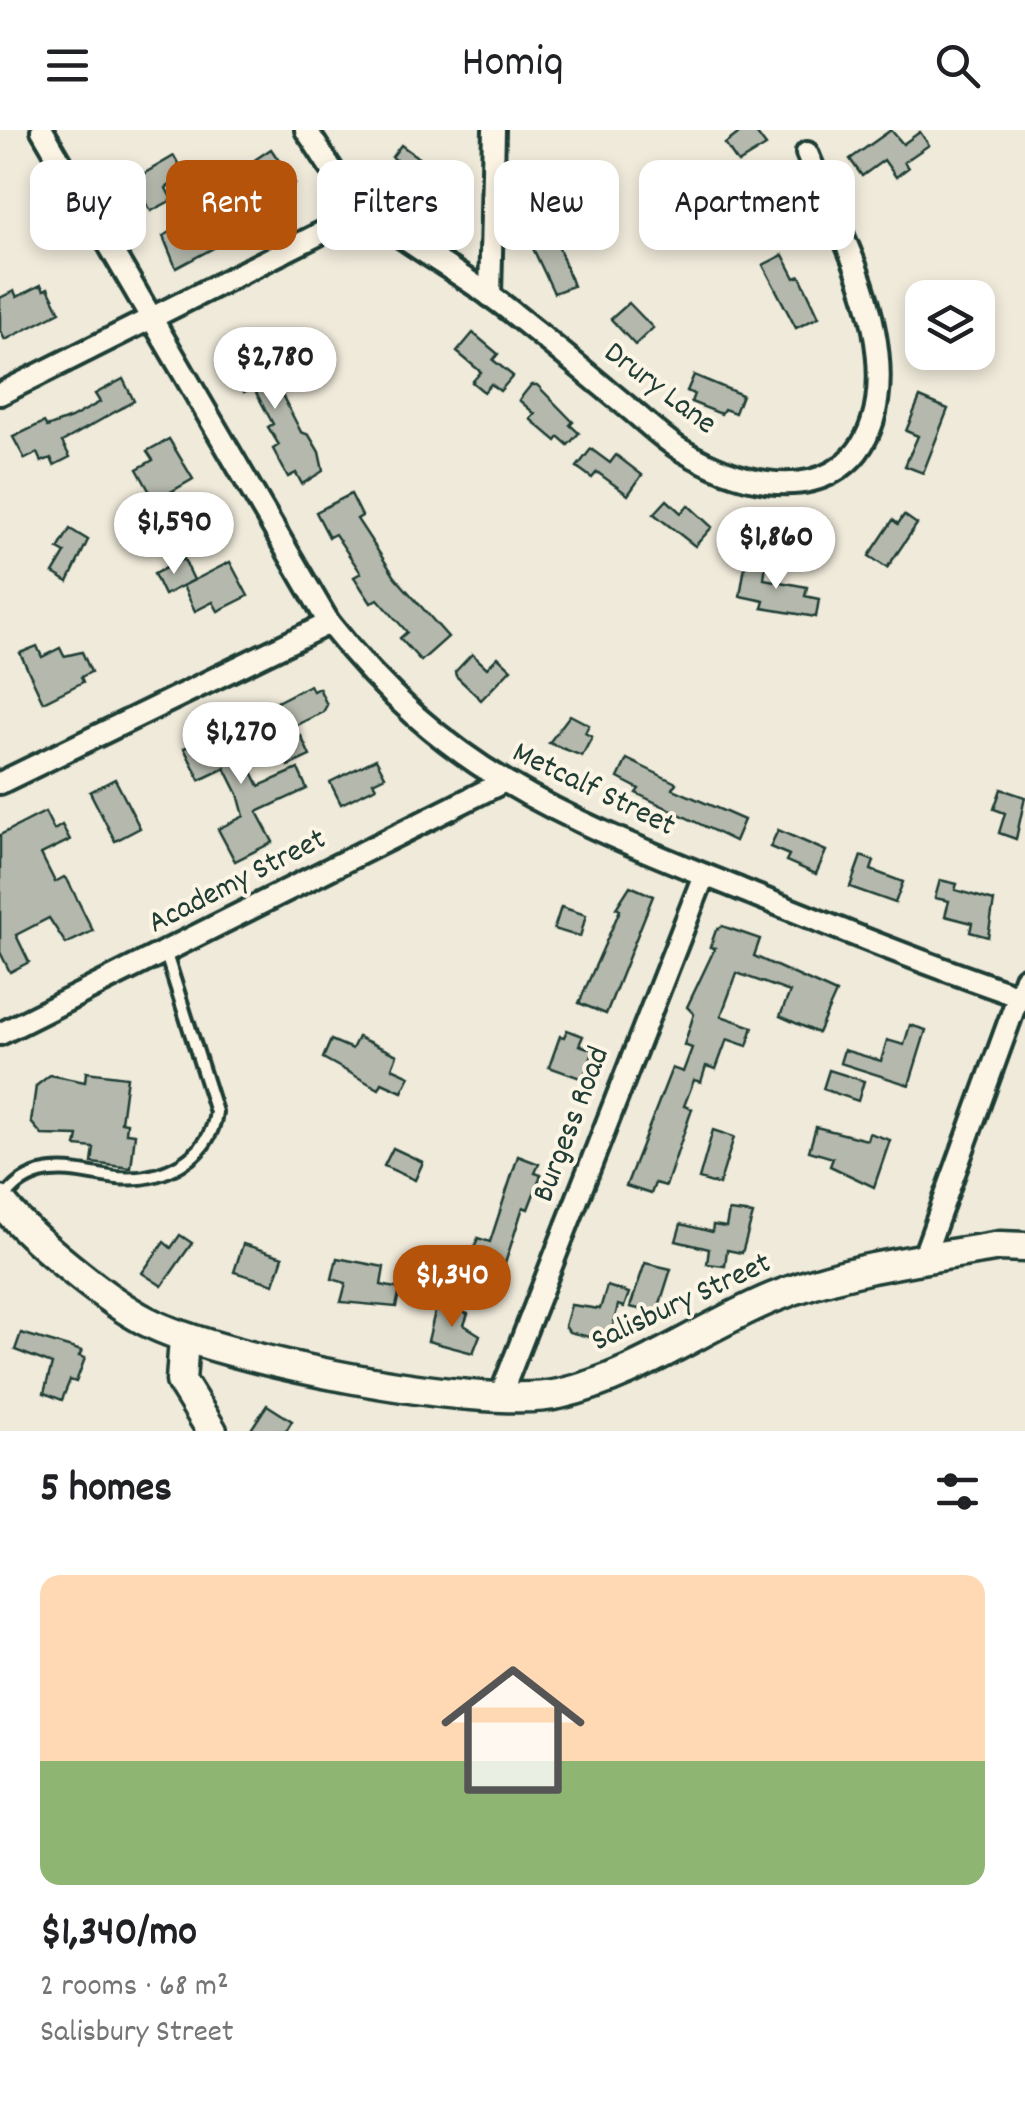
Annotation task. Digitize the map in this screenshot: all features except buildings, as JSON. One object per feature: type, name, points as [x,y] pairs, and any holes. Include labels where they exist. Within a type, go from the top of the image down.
[{"type":"main road","name":"Salisbury Street","points":[[0,1202],[110,1298],[184,1338],[373,1380],[498,1399],[540,1397],[592,1385],[786,1292],[834,1276],[1000,1246],[1025,1247]]},
{"type":"main road","points":[[184,1338],[182,1381],[212,1431]]},
{"type":"street","name":"Metcalf Street","points":[[42,130],[329,624],[415,719],[501,783],[578,824],[926,964],[1022,987]]},
{"type":"street","name":"Drury Lane","points":[[306,130],[326,160]]},
{"type":"street","points":[[490,296],[494,130]]},
{"type":"street","name":"Drury Lane","points":[[425,250],[490,296],[680,450],[758,483],[792,486],[825,479],[848,462],[865,435],[874,400],[877,352],[868,306],[808,153]]},
{"type":"street","points":[[0,394],[317,236]]},
{"type":"street","points":[[0,783],[329,624]]},
{"type":"street","name":"Academy Street","points":[[0,1034],[501,783]]},
{"type":"street","name":"Burgess Road","points":[[498,1399],[704,875]]},
{"type":"street","points":[[923,1260],[1022,987]]},
{"type":"lane","points":[[0,1202],[19,1182],[43,1172],[142,1178],[191,1160],[213,1133],[216,1112],[166,954]]}]
